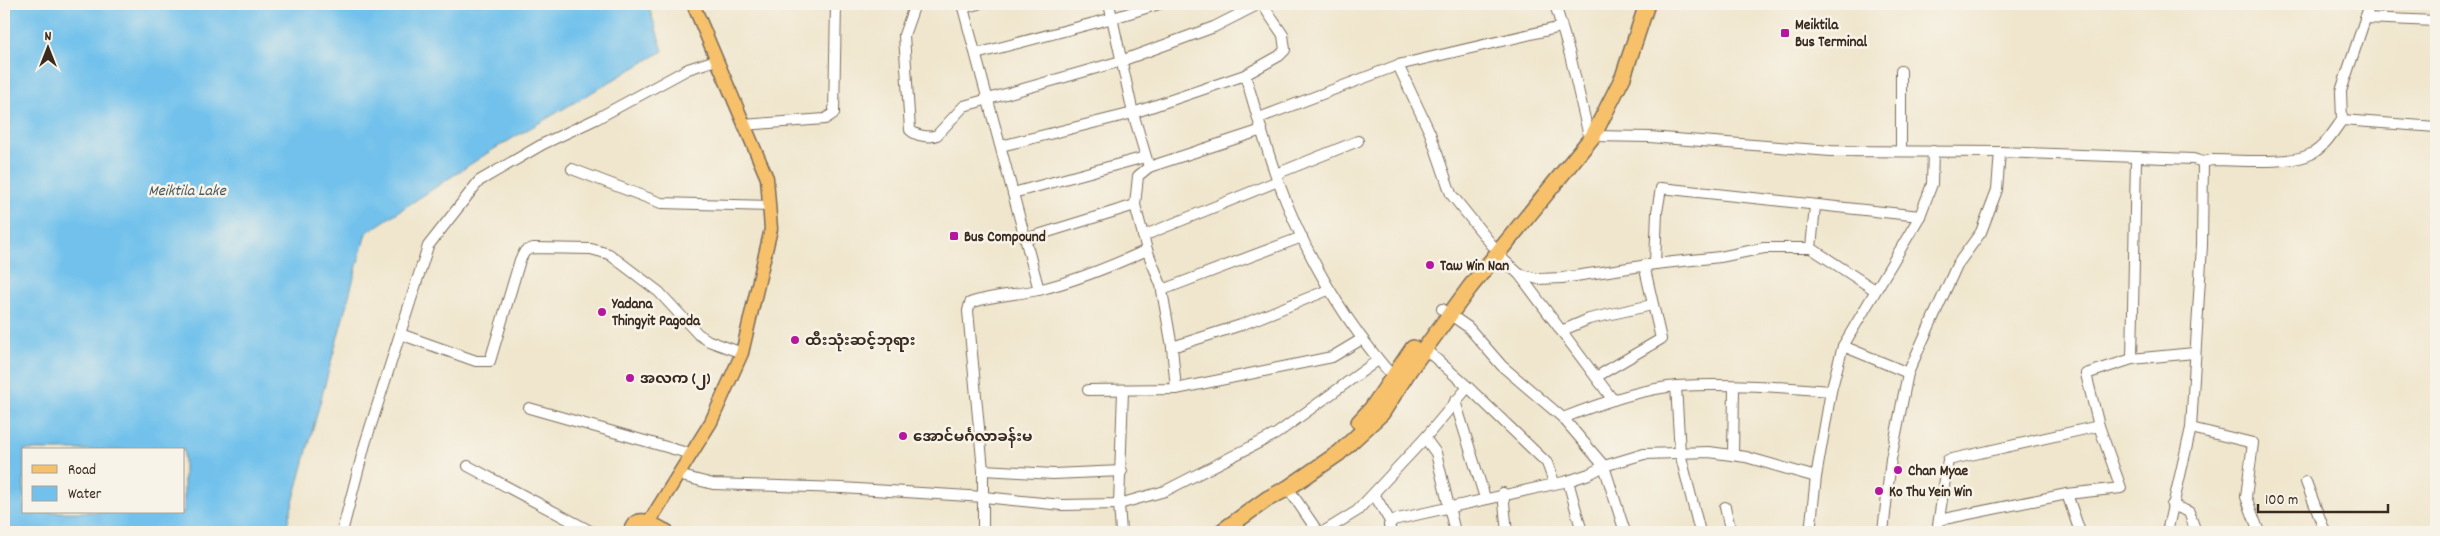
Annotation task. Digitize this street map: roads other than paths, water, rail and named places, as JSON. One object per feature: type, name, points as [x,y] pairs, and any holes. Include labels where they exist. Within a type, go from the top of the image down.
[{"type":"highway","points":[[1222,532],[1267,499],[1288,488],[1339,453],[1382,413],[1396,380],[1446,312],[1494,250],[1593,131],[1623,77],[1647,4]]},
{"type":"highway","points":[[1267,499],[1285,481],[1350,432],[1425,349],[1446,312]]},
{"type":"highway","points":[[631,532],[636,524],[658,529]]},
{"type":"main road","points":[[658,529],[678,474],[711,422],[742,353],[771,229],[766,178],[693,4]]},
{"type":"street","points":[[743,125],[825,119],[834,113],[836,4]]},
{"type":"street","points":[[915,4],[904,35],[912,133],[932,137],[938,135],[964,106],[1121,61],[1214,28],[1259,4]]},
{"type":"street","points":[[978,4],[963,6],[1039,290]]},
{"type":"street","points":[[1109,4],[1133,113],[1145,157],[1150,167]]},
{"type":"street","points":[[976,54],[1159,4]]},
{"type":"street","points":[[1001,146],[1133,113],[1245,75],[1279,56],[1285,50],[1283,35],[1262,4]]},
{"type":"street","points":[[1555,4],[1593,131],[1831,151],[2000,152],[2136,159],[2193,159],[2203,162],[2212,160],[2289,160],[2312,154],[2331,136],[2342,120],[2341,91],[2370,4]]},
{"type":"street","points":[[2365,18],[2436,21]]},
{"type":"street","points":[[1259,118],[1398,65],[1561,27]]},
{"type":"street","points":[[342,532],[365,444],[428,246],[479,181],[543,144],[596,119],[688,69],[716,60]]},
{"type":"street","points":[[1398,65],[1430,134],[1451,194],[1494,250],[1519,274],[1613,400]]},
{"type":"street","points":[[1901,71],[1901,151]]},
{"type":"street","points":[[1245,75],[1277,178],[1302,237],[1328,290],[1362,339],[1396,380]]},
{"type":"street","points":[[2342,120],[2436,128]]},
{"type":"street","points":[[1176,389],[1172,347],[1162,290],[1147,250],[1135,205],[1138,176],[1150,167],[1262,130]]},
{"type":"street","points":[[1143,236],[1358,141]]},
{"type":"street","points":[[1810,532],[1816,477],[1831,391],[1843,346],[1920,216],[1932,184],[1933,151]]},
{"type":"street","points":[[1883,532],[1891,459],[1908,373],[1957,265],[1981,232],[1997,190],[2000,152]]},
{"type":"street","points":[[1013,193],[1145,157]]},
{"type":"street","points":[[2132,359],[2136,159]]},
{"type":"street","points":[[2166,532],[2191,428],[2194,353],[2202,245],[2203,162]]},
{"type":"street","points":[[572,169],[661,203],[770,206]]},
{"type":"street","points":[[1655,264],[1657,212],[1662,188],[1920,216]]},
{"type":"street","points":[[1025,239],[1135,205]]},
{"type":"street","points":[[1812,248],[1815,206]]},
{"type":"street","points":[[1162,290],[1302,237]]},
{"type":"street","points":[[400,334],[476,361],[490,361],[520,260],[525,251],[533,248],[590,248],[608,254],[659,292],[698,334],[709,341],[742,353]]},
{"type":"street","points":[[1519,274],[1538,279],[1562,278],[1644,265],[1720,258],[1764,248],[1812,248],[1875,290]]},
{"type":"street","points":[[983,532],[983,470],[968,311],[970,303],[983,298],[1039,290],[1098,272],[1147,250]]},
{"type":"street","points":[[1596,377],[1660,340],[1644,265]]},
{"type":"street","points":[[1172,347],[1241,326],[1328,290]]},
{"type":"street","points":[[1561,331],[1590,319],[1652,305]]},
{"type":"street","points":[[1446,312],[1468,327],[1502,366],[1563,418],[1604,466],[1625,532]]},
{"type":"street","points":[[1088,390],[1176,389],[1332,357],[1362,339]]},
{"type":"street","points":[[1843,346],[1908,373]]},
{"type":"street","points":[[1425,349],[1468,387],[1547,463],[1554,482]]},
{"type":"street","points":[[1939,520],[2067,494],[2121,488],[2099,426],[2086,374],[2132,359],[2194,353]]},
{"type":"street","points":[[678,474],[712,484],[842,488],[984,497],[1062,505],[1119,504],[1165,491],[1276,434],[1378,360]]},
{"type":"street","points":[[1563,418],[1613,400],[1676,386],[1734,386],[1831,391]]},
{"type":"street","points":[[1676,386],[1680,453],[1700,532]]},
{"type":"street","points":[[1734,386],[1734,455]]},
{"type":"street","points":[[1323,532],[1357,511],[1374,494],[1468,387]]},
{"type":"street","points":[[1121,532],[1119,504],[1122,471],[1123,391]]},
{"type":"street","points":[[1455,401],[1485,498]]},
{"type":"street","points":[[529,408],[691,454]]},
{"type":"street","points":[[1938,532],[1948,460],[2099,426]]},
{"type":"street","points":[[2191,428],[2253,443],[2246,497],[2259,532]]},
{"type":"street","points":[[1425,438],[1436,453],[1455,532]]},
{"type":"street","points":[[1391,527],[1393,520],[1504,493],[1554,482],[1568,481],[1589,474],[1604,466],[1644,454],[1709,452],[1734,455],[1816,477]]},
{"type":"street","points":[[468,466],[592,532]]},
{"type":"street","points":[[983,470],[1053,474],[1122,471]]},
{"type":"street","points":[[1568,481],[1582,532]]},
{"type":"street","points":[[2306,482],[2325,532]]},
{"type":"street","points":[[1288,488],[1318,532]]},
{"type":"street","points":[[1504,493],[1507,532]]},
{"type":"street","points":[[1374,494],[1391,527]]},
{"type":"street","points":[[2067,494],[2080,532]]},
{"type":"street","points":[[2172,505],[2189,512],[2196,532]]},
{"type":"street","points":[[1725,507],[1731,532]]},
{"type":"water","name":"Meiktila Lake","points":[[4,4],[648,4],[663,51],[489,152],[366,233],[285,532],[4,532]]},
{"type":"place","name":"Meiktila Bus Terminal","points":[[1785,33]]},
{"type":"place","name":"Bus Compound","points":[[954,236]]},
{"type":"place","name":"Taw Win Nan","points":[[1430,265]]},
{"type":"place","name":"Yadana Thingyit Pagoda","points":[[602,312]]},
{"type":"place","name":"ထီးသုံးဆင့်ဘုရား","points":[[795,340]]},
{"type":"place","name":"အလက (၂)","points":[[630,378]]},
{"type":"place","name":"အောင်မင်္ဂလာခန်းမ","points":[[903,436]]},
{"type":"place","name":"Chan Myae","points":[[1898,470]]},
{"type":"place","name":"Ko Thu Yein Win","points":[[1879,491]]}]
